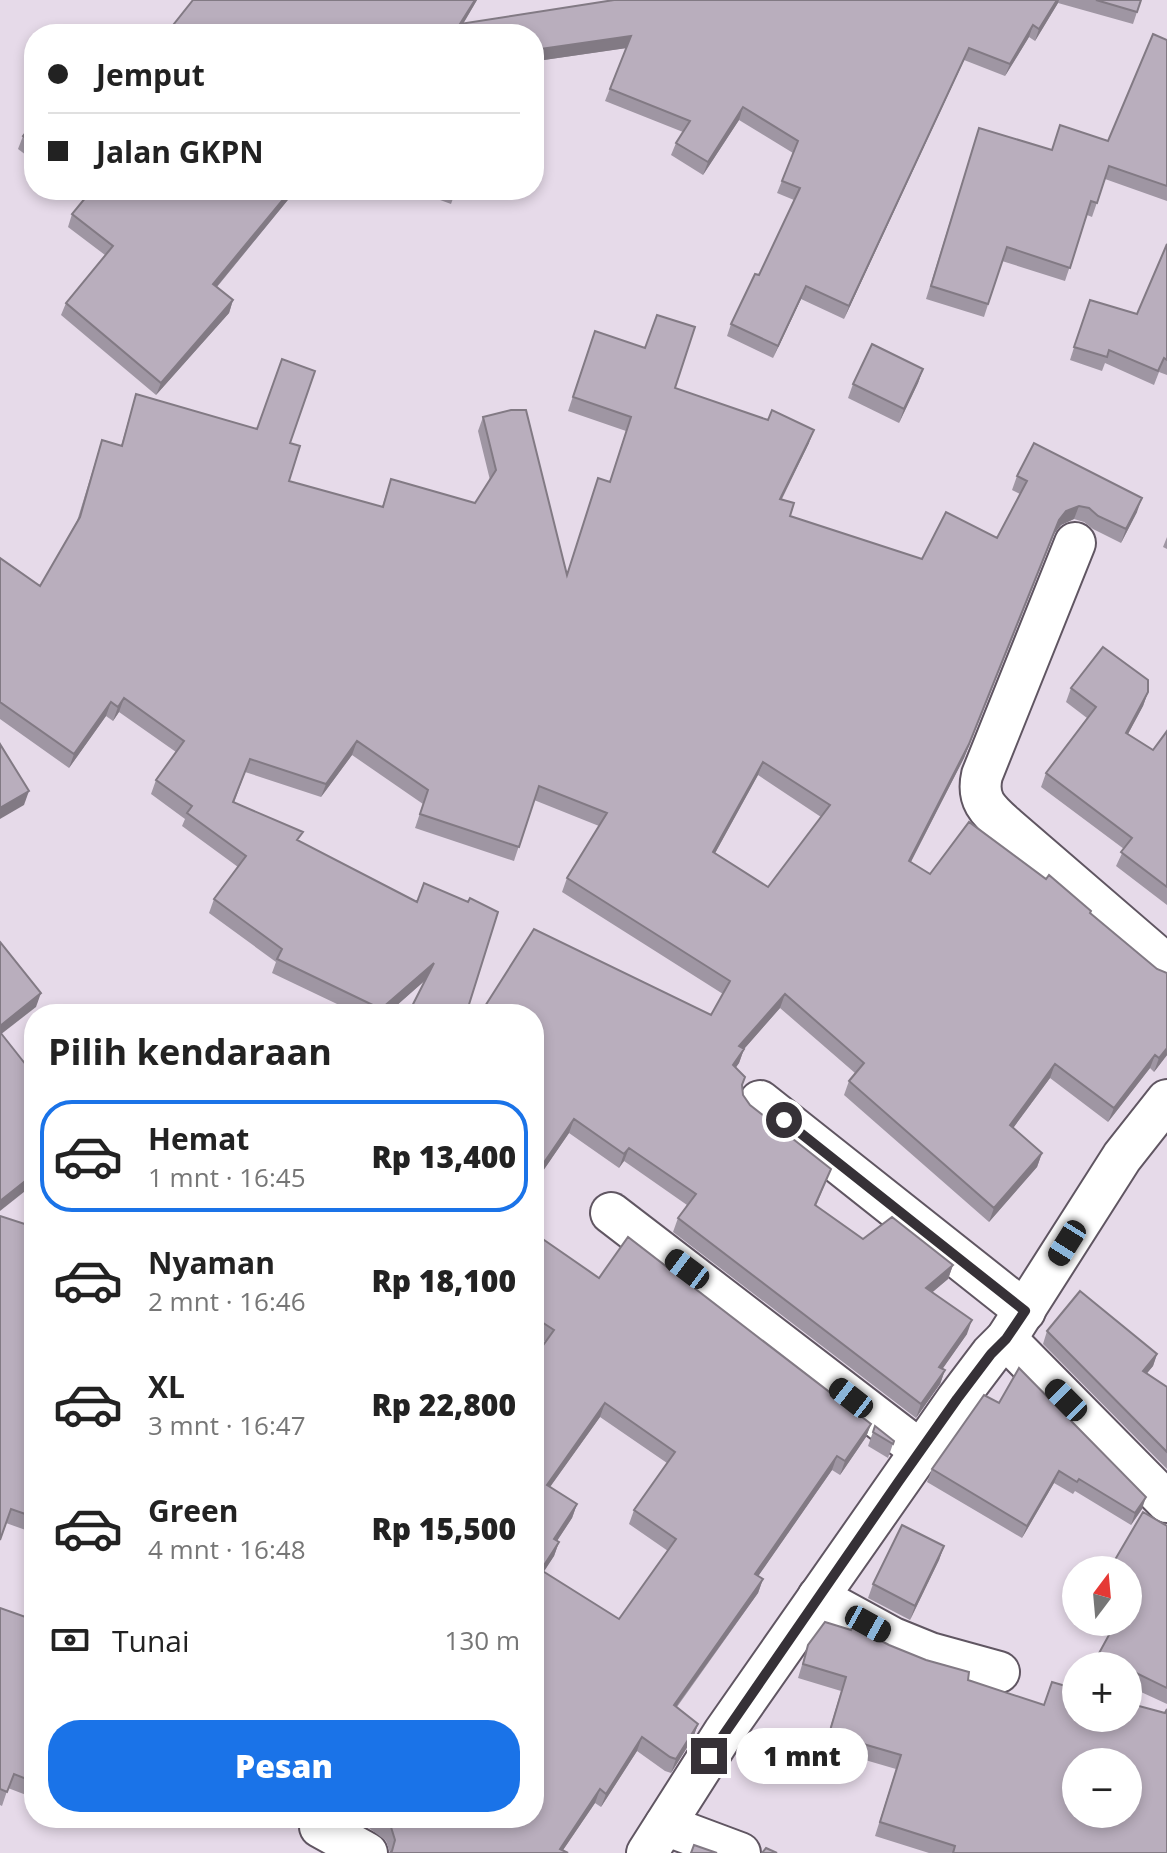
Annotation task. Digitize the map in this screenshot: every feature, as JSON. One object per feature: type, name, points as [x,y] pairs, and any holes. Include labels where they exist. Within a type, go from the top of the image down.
[{"type":"street","points":[[1075,543],[982,775],[979,786],[982,800],[990,812],[1167,965]]},
{"type":"street","points":[[740,1853],[656,1839],[724,1732],[966,1388],[1015,1325],[1122,1157],[1167,1100]]},
{"type":"street","points":[[760,1101],[1015,1325],[1167,1502]]},
{"type":"street","points":[[611,1213],[921,1451]]},
{"type":"street","points":[[818,1597],[893,1638],[930,1653],[999,1672]]},
{"type":"street","points":[[322,1828],[367,1853]]},
{"type":"building","points":[[193,0],[475,0],[460,24],[174,24]]},
{"type":"building","points":[[614,0],[1057,0],[1039,29],[1033,25],[1010,64],[969,48],[849,306],[806,286],[778,346],[731,324],[755,274],[759,275],[800,188],[782,181],[798,141],[743,107],[708,162],[676,143],[690,121],[610,89],[631,36],[544,49],[544,24],[460,24]]},
{"type":"building","points":[[1096,0],[1141,0],[1137,12]]},
{"type":"building","points":[[1153,34],[1167,40],[1167,186],[1109,166],[1097,203],[1091,201],[1070,268],[1007,247],[988,304],[931,286],[979,128],[1052,150],[1060,125],[1108,141]]},
{"type":"building","points":[[84,200],[283,200],[213,284],[233,300],[161,383],[66,303],[113,246],[72,214]]},
{"type":"building","points":[[1167,244],[1167,360],[1164,358],[1158,371],[1109,350],[1107,357],[1074,347],[1090,300],[1137,314]]},
{"type":"building","points":[[657,315],[695,327],[675,388],[768,420],[772,410],[814,430],[780,499],[794,503],[790,516],[922,559],[946,512],[997,538],[1027,481],[1017,476],[1034,443],[1142,498],[1126,529],[1098,516],[1089,508],[1079,506],[1066,511],[1059,520],[969,744],[909,861],[930,874],[969,822],[1046,879],[1049,875],[1157,969],[1167,973],[1167,1048],[1159,1058],[1155,1055],[1114,1108],[1055,1064],[1010,1125],[1042,1153],[994,1208],[849,1081],[864,1063],[785,994],[739,1046],[744,1049],[733,1065],[745,1077],[743,1095],[750,1105],[831,1169],[815,1205],[863,1239],[892,1217],[953,1265],[926,1288],[972,1320],[939,1367],[945,1370],[921,1404],[678,1218],[696,1194],[629,1148],[624,1154],[574,1119],[544,1162],[544,1004],[486,1004],[534,929],[711,1015],[730,981],[567,878],[607,813],[539,786],[519,847],[420,814],[428,790],[357,741],[326,784],[250,759],[233,802],[303,832],[297,840],[417,902],[424,883],[468,902],[470,898],[498,912],[469,1004],[413,1004],[434,963],[387,1004],[371,1004],[277,959],[282,949],[214,899],[246,856],[187,813],[192,806],[156,780],[184,741],[124,698],[118,707],[111,702],[74,754],[0,702],[0,558],[40,586],[80,517],[102,440],[122,446],[136,394],[257,429],[282,359],[315,371],[290,443],[300,446],[289,481],[383,507],[391,479],[475,503],[496,470],[483,417],[511,410],[526,410],[567,575],[598,478],[610,482],[631,417],[573,397],[595,331],[645,348]],"holes":[[[763,762],[830,805],[768,887],[713,852]]]},
{"type":"building","points":[[872,344],[923,369],[904,409],[853,384]]},
{"type":"building","points":[[1103,647],[1148,680],[1148,692],[1126,733],[1153,750],[1167,731],[1167,887],[1121,852],[1132,838],[1046,773],[1096,707],[1071,688]]},
{"type":"building","points":[[0,744],[29,791],[0,808]]},
{"type":"building","points":[[0,942],[41,993],[0,1026]]},
{"type":"building","points":[[0,1032],[24,1062],[24,1182],[0,1201]]},
{"type":"building","points":[[0,1216],[24,1224],[24,1514],[11,1509],[0,1540]]},
{"type":"building","points":[[628,1237],[871,1424],[845,1461],[837,1456],[755,1574],[763,1579],[674,1705],[698,1724],[676,1759],[642,1737],[606,1794],[600,1789],[560,1849],[568,1853],[390,1853],[395,1840],[391,1828],[544,1828],[544,1572],[619,1619],[676,1539],[634,1510],[675,1452],[605,1403],[547,1485],[577,1504],[554,1539],[559,1542],[544,1565],[544,1344],[554,1330],[544,1324],[544,1240],[599,1278]]},
{"type":"building","points":[[1080,1291],[1157,1354],[1143,1371],[1167,1387],[1167,1452],[1047,1331]]},
{"type":"building","points":[[1019,1368],[1146,1497],[1135,1513],[1079,1479],[1077,1482],[1059,1471],[1027,1526],[932,1469],[984,1395],[999,1403]]},
{"type":"building","points":[[875,1426],[894,1441],[893,1444],[873,1432]]},
{"type":"building","points":[[1143,1512],[1167,1526],[1167,1688],[1142,1676],[1142,1652],[1100,1652],[1108,1636],[1142,1636],[1142,1556],[1117,1556]]},
{"type":"building","points":[[902,1525],[944,1546],[915,1606],[873,1584]]},
{"type":"building","points":[[0,1608],[24,1616],[24,1778],[14,1774],[7,1792],[0,1789]]},
{"type":"building","points":[[825,1622],[851,1630],[853,1626],[926,1660],[969,1672],[968,1680],[1044,1705],[1052,1682],[1062,1685],[1062,1732],[1142,1732],[1142,1707],[1165,1713],[1167,1709],[1167,1853],[953,1853],[955,1846],[880,1822],[901,1755],[829,1734],[846,1677],[803,1664],[808,1645]]},
{"type":"building","points":[[694,1845],[717,1853],[691,1853]]},
{"type":"route","points":[[709,1756],[957,1399],[1025,1311],[784,1120]]}]
